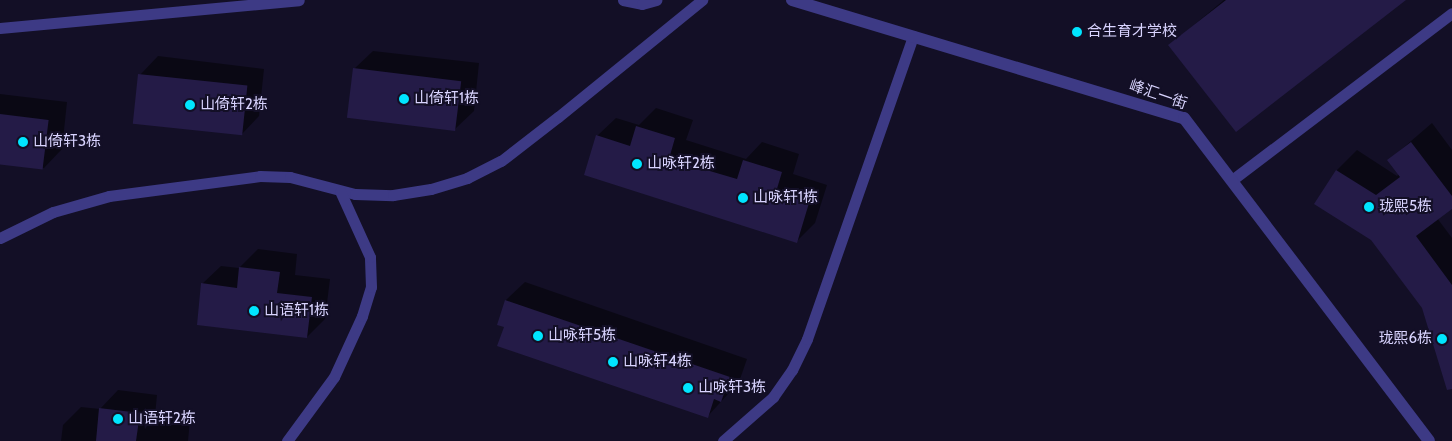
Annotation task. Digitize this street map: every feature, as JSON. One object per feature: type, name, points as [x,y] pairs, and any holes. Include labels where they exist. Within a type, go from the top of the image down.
[{"type":"street","name":"峰汇一街","points":[[792,0],[1184,118],[1429,441]]},
{"type":"lane","points":[[0,28],[299,0]]},
{"type":"lane","points":[[623,0],[642,4],[656,0]]},
{"type":"lane","points":[[0,238],[53,212],[109,196],[260,176],[290,177],[340,191],[393,195],[430,189],[467,178],[500,161],[702,0]]},
{"type":"lane","points":[[1232,180],[1452,13]]},
{"type":"lane","points":[[723,441],[773,397],[792,370],[807,339],[913,36]]},
{"type":"lane","points":[[286,441],[334,376],[362,316],[370,287],[370,257],[360,229],[340,191]]},
{"type":"building","points":[[1226,0],[1406,0],[1236,132],[1168,45]]},
{"type":"building","name":"山倚轩1栋","points":[[353,68],[461,81],[455,131],[347,118]]},
{"type":"building","name":"山倚轩2栋","points":[[138,74],[247,85],[242,135],[133,124]]},
{"type":"building","name":"山倚轩3栋","points":[[0,114],[49,120],[43,170],[0,164]]},
{"type":"building","points":[[636,126],[675,138],[669,159],[737,179],[743,160],[782,172],[776,192],[809,203],[797,243],[584,175],[596,135],[630,146]]},
{"type":"building","name":"珑熙5栋","points":[[1411,142],[1452,196],[1452,209],[1416,236],[1452,285],[1452,389],[1447,390],[1422,308],[1371,240],[1314,204],[1336,170],[1376,195],[1400,177],[1387,160]]},
{"type":"building","name":"山语轩1栋","points":[[239,267],[280,272],[277,293],[312,297],[307,338],[197,325],[201,283],[237,288]]},
{"type":"building","points":[[505,300],[730,377],[721,402],[714,399],[708,418],[497,346],[504,327],[497,325]]},
{"type":"building","name":"山语轩2栋","points":[[99,408],[140,413],[136,441],[96,441]]},
{"type":"place","name":"合生育才学校","points":[[1077,32]]},
{"type":"place","name":"山倚轩1栋","points":[[404,99]]},
{"type":"place","name":"山倚轩2栋","points":[[190,105]]},
{"type":"place","name":"山倚轩3栋","points":[[23,142]]},
{"type":"place","name":"山咏轩2栋","points":[[637,164]]},
{"type":"place","name":"山咏轩1栋","points":[[743,198]]},
{"type":"place","name":"珑熙5栋","points":[[1369,207]]},
{"type":"place","name":"山语轩1栋","points":[[254,311]]},
{"type":"place","name":"山咏轩5栋","points":[[538,336]]},
{"type":"place","name":"珑熙6栋","points":[[1442,339]]},
{"type":"place","name":"山咏轩4栋","points":[[613,362]]},
{"type":"place","name":"山咏轩3栋","points":[[688,388]]},
{"type":"place","name":"山语轩2栋","points":[[118,419]]}]
